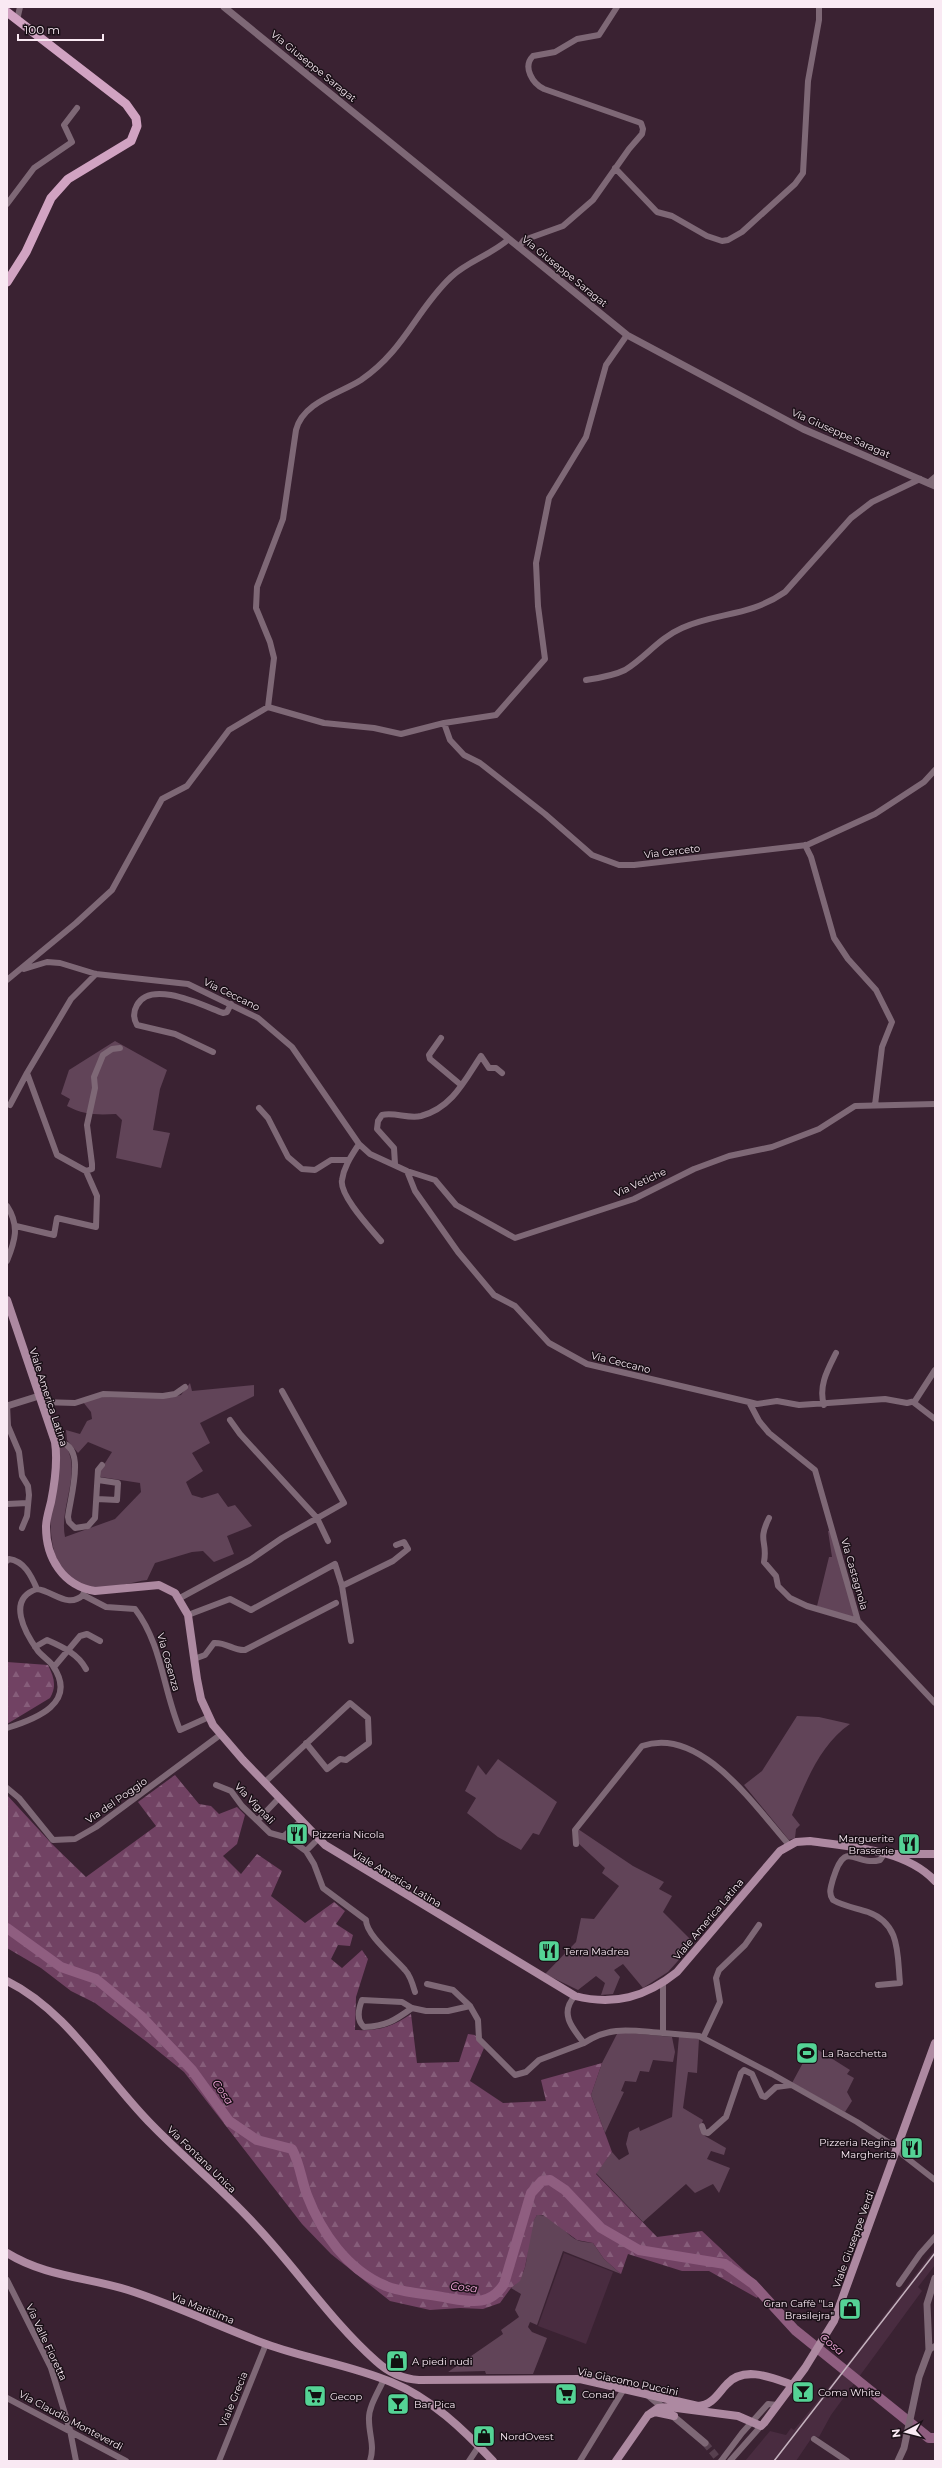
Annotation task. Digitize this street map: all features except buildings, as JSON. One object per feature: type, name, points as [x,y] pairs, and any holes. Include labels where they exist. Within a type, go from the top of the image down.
[{"type":"main road","points":[[7,12],[126,104],[136,118],[137,126],[131,141],[68,179],[51,198],[26,252],[7,282]]},
{"type":"main road","name":"Viale America Latina","points":[[7,1300],[55,1442],[57,1465],[46,1525],[47,1544],[52,1558],[61,1573],[84,1592],[159,1585],[168,1588],[180,1598],[188,1615],[194,1659],[202,1699],[209,1717],[220,1735],[318,1839],[341,1855],[575,1996],[602,2001],[616,2001],[640,1995],[663,1984],[677,1972],[759,1873],[780,1851],[790,1846],[810,1841],[884,1854],[904,1859],[934,1877]]},
{"type":"main road","points":[[884,1854],[935,1854]]},
{"type":"main road","points":[[918,1867],[918,1858],[925,1854]]},
{"type":"main road","name":"Via Fontana Unica","points":[[7,1981],[28,1992],[63,2025],[151,2125],[256,2226],[345,2330],[374,2359],[402,2377],[420,2380]]},
{"type":"main road","name":"Viale Giuseppe Verdi","points":[[761,2426],[805,2368],[827,2333],[836,2315],[897,2148],[933,2057],[935,2043]]},
{"type":"main road","name":"Via Marittima","points":[[7,2253],[52,2273],[127,2290],[190,2312],[266,2344],[388,2380],[416,2395],[451,2421],[479,2446],[493,2461]]},
{"type":"main road","points":[[366,2374],[373,2370],[374,2359]]},
{"type":"main road","name":"Via Giacomo Puccini","points":[[420,2380],[580,2379],[651,2397],[703,2405],[712,2401],[730,2381],[751,2374],[764,2376],[792,2385]]},
{"type":"main road","points":[[416,2395],[414,2386],[420,2380]]},
{"type":"main road","points":[[616,2461],[653,2406],[651,2397]]},
{"type":"main road","points":[[648,2415],[663,2407],[731,2415],[750,2424],[761,2426]]},
{"type":"main road","points":[[648,2415],[655,2412],[674,2416]]},
{"type":"street","points":[[17,20],[20,7]]},
{"type":"street","name":"Via Giuseppe Saragat","points":[[224,7],[627,335],[803,429],[935,486]]},
{"type":"street","points":[[519,247],[524,240],[563,226],[593,200],[615,168],[642,134],[643,129],[641,123],[538,86],[531,79],[529,67],[533,56],[555,52],[577,39],[599,35],[617,7]]},
{"type":"street","points":[[615,168],[657,212],[679,219],[715,240],[728,240],[742,232],[790,189],[803,173],[808,81],[819,20],[819,7]]},
{"type":"street","points":[[7,204],[34,168],[72,142],[64,124],[77,108]]},
{"type":"street","points":[[268,707],[274,658],[270,642],[256,608],[257,587],[283,519],[296,430],[301,416],[317,403],[373,371],[398,348],[431,299],[450,277],[460,269],[496,251],[509,239]]},
{"type":"street","points":[[7,980],[24,968],[112,890],[162,800],[187,786],[229,730],[268,707],[324,723],[374,728],[401,734],[444,722],[496,715],[545,659],[538,606],[536,563],[549,498],[586,437],[606,365],[627,335]]},
{"type":"street","points":[[928,483],[935,477]]},
{"type":"street","points":[[586,680],[624,670],[664,638],[682,628],[756,608],[771,601],[785,592],[851,518],[872,502],[920,479]]},
{"type":"street","name":"Via Cerceto","points":[[444,722],[450,740],[464,755],[480,763],[545,814],[592,855],[619,865],[634,865],[804,845],[875,814],[932,777],[935,770]]},
{"type":"street","points":[[804,845],[811,857],[834,938],[848,959],[876,990],[892,1022],[882,1047],[875,1105]]},
{"type":"street","name":"Via Ceccano","points":[[24,968],[47,962],[60,963],[96,974],[188,984],[258,1018],[292,1047],[359,1144],[370,1154]]},
{"type":"street","points":[[10,1105],[27,1073],[71,999],[96,974]]},
{"type":"street","points":[[213,1052],[175,1034],[137,1025],[134,1019],[136,1007],[144,997],[160,994],[191,1000],[223,1013],[227,1012],[231,1004]]},
{"type":"street","points":[[441,1038],[429,1055],[430,1059],[461,1085]]},
{"type":"street","points":[[86,1171],[92,1169],[87,1125],[95,1088],[94,1078],[103,1055],[112,1049],[120,1048]]},
{"type":"street","points":[[394,1164],[394,1148],[377,1129],[378,1121],[382,1115],[422,1116],[452,1100],[481,1056],[489,1068],[496,1068],[502,1073]]},
{"type":"street","points":[[16,1226],[54,1235],[57,1218],[96,1227],[97,1196],[86,1171],[57,1155],[27,1073]]},
{"type":"street","name":"Via Vetiche","points":[[370,1154],[394,1164],[407,1172],[434,1180],[456,1205],[515,1238],[634,1198],[694,1169],[722,1158],[772,1147],[819,1129],[855,1106],[935,1104]]},
{"type":"street","points":[[259,1108],[268,1118],[288,1157],[302,1169],[315,1170],[331,1160],[349,1160]]},
{"type":"street","points":[[359,1144],[349,1160],[341,1180],[342,1187],[351,1203],[381,1241]]},
{"type":"street","name":"Via Ceccano","points":[[407,1172],[415,1191],[458,1252],[494,1295],[515,1306],[548,1343],[587,1364],[757,1404],[777,1401],[799,1405],[824,1405],[885,1399],[913,1402]]},
{"type":"street","points":[[7,1206],[16,1226],[15,1240],[7,1261]]},
{"type":"street","points":[[824,1405],[823,1387],[826,1374],[836,1353]]},
{"type":"street","points":[[935,1370],[913,1402],[935,1419]]},
{"type":"street","points":[[22,1528],[27,1516],[28,1486],[22,1476],[19,1452],[8,1426],[7,1406],[40,1399],[75,1403],[103,1394],[163,1396],[175,1394],[185,1387]]},
{"type":"street","points":[[180,1598],[250,1560],[282,1538],[344,1503],[282,1391]]},
{"type":"street","name":"Via Castagnola","points":[[749,1402],[758,1421],[769,1433],[815,1470],[858,1621],[935,1703]]},
{"type":"street","points":[[230,1420],[240,1434],[317,1518],[328,1541]]},
{"type":"street","points":[[55,1442],[65,1443],[71,1448],[74,1456],[75,1474],[68,1517],[71,1525],[80,1528],[93,1523],[97,1498],[98,1470],[102,1464]]},
{"type":"street","points":[[97,1498],[117,1500],[118,1483],[98,1480]]},
{"type":"street","points":[[7,1504],[28,1503]]},
{"type":"street","points":[[769,1518],[762,1536],[766,1552],[764,1562],[774,1573],[778,1586],[783,1592],[800,1603],[858,1621]]},
{"type":"street","points":[[342,1586],[393,1561],[408,1549],[404,1542],[396,1545]]},
{"type":"street","points":[[7,1561],[9,1559],[17,1560],[30,1574],[37,1588],[68,1601],[76,1600],[84,1592]]},
{"type":"street","points":[[188,1615],[230,1599],[251,1610],[334,1564],[342,1586],[351,1641]]},
{"type":"street","points":[[7,1728],[37,1716],[59,1700],[61,1692],[54,1667],[35,1647],[22,1622],[19,1608],[25,1595],[37,1588]]},
{"type":"street","name":"Via Cosenza","points":[[84,1592],[106,1607],[135,1609],[143,1619],[158,1652],[172,1712],[180,1730],[209,1717]]},
{"type":"street","points":[[194,1659],[205,1655],[214,1643],[221,1643],[240,1650],[245,1650],[336,1603]]},
{"type":"street","points":[[54,1667],[84,1634],[91,1635],[100,1641]]},
{"type":"street","points":[[35,1647],[47,1640],[68,1650],[82,1661],[86,1669]]},
{"type":"street","points":[[265,1782],[306,1743],[350,1703],[368,1718],[369,1743],[346,1760],[340,1759],[327,1769],[306,1743]]},
{"type":"street","name":"Via del Poggio","points":[[7,1788],[19,1798],[52,1840],[75,1838],[96,1827],[220,1735]]},
{"type":"street","points":[[576,1844],[575,1830],[642,1746],[653,1742],[690,1748],[738,1785],[790,1846]]},
{"type":"street","name":"Via Vignali","points":[[216,1785],[231,1791],[245,1809],[270,1833],[284,1836],[306,1851],[314,1864],[323,1888],[366,1920],[369,1932],[390,1953],[399,1966],[405,1970],[415,1992]]},
{"type":"street","points":[[258,1820],[279,1798]]},
{"type":"street","points":[[284,1836],[301,1821]]},
{"type":"street","points":[[306,1851],[318,1839]]},
{"type":"street","points":[[878,1985],[900,1983],[896,1943],[890,1925],[870,1913],[833,1900],[830,1890],[838,1864],[842,1859],[848,1856],[875,1861],[880,1860],[884,1854]]},
{"type":"street","points":[[703,2038],[720,2002],[716,1978],[719,1970],[746,1945],[759,1926]]},
{"type":"street","points":[[427,1984],[453,1990],[470,2006],[478,2020],[479,2039],[515,2075],[526,2072],[539,2060],[584,2043],[605,2031],[621,2030],[687,2034],[703,2038],[791,2085],[897,2148],[903,2156],[935,2180]]},
{"type":"street","points":[[663,1984],[664,2033]]},
{"type":"street","points":[[575,1996],[568,2003],[567,2013],[576,2033],[584,2043]]},
{"type":"street","points":[[412,2008],[394,2022],[373,2027],[364,2027],[360,2023],[358,2015],[362,2000],[402,2002],[412,2008],[438,2012],[470,2006]]},
{"type":"street","points":[[702,2126],[704,2132],[708,2132],[726,2117],[741,2073],[744,2070],[752,2074],[762,2096],[765,2097],[776,2088],[791,2085]]},
{"type":"street","points":[[899,2284],[935,2237]]},
{"type":"street","points":[[898,2461],[904,2448],[922,2363],[932,2348],[927,2304],[935,2278]]},
{"type":"street","name":"Via Valle Fioretta","points":[[7,2280],[51,2368],[70,2430],[75,2458]]},
{"type":"street","name":"Viale Grecia","points":[[219,2461],[266,2344]]},
{"type":"street","points":[[370,2461],[373,2450],[368,2420],[370,2411],[388,2380]]},
{"type":"street","points":[[580,2461],[624,2389]]},
{"type":"street","points":[[651,2397],[705,2443]]},
{"type":"street","name":"Via Claudio Monteverdi","points":[[7,2398],[126,2461]]},
{"type":"street","points":[[721,2461],[768,2404],[778,2405]]},
{"type":"street","points":[[730,2461],[761,2426]]},
{"type":"street","points":[[814,2439],[847,2461]]},
{"type":"street","points":[[469,2461],[479,2446]]},
{"type":"street","points":[[70,2461],[75,2458]]},
{"type":"shaded area","points":[[115,1041],[167,1070],[160,1089],[153,1130],[170,1133],[161,1168],[116,1158],[122,1120],[116,1114],[91,1114],[73,1109],[67,1106],[70,1099],[61,1094],[69,1070]]},
{"type":"shaded area","points":[[190,1383],[192,1391],[254,1385],[254,1396],[200,1423],[210,1443],[192,1453],[203,1471],[186,1482],[192,1495],[202,1498],[218,1493],[228,1507],[235,1505],[252,1526],[227,1536],[234,1554],[214,1562],[203,1551],[192,1552],[155,1563],[147,1580],[113,1587],[99,1588],[74,1580],[61,1567],[54,1549],[51,1528],[51,1506],[58,1446],[67,1448],[71,1458],[72,1469],[65,1515],[65,1537],[115,1519],[141,1492],[140,1483],[101,1477],[100,1471],[112,1452],[88,1442],[78,1453],[67,1440],[66,1430],[80,1434],[87,1421],[92,1419],[91,1412],[83,1402],[102,1397],[167,1398],[181,1395]]},
{"type":"shaded area","points":[[831,1530],[856,1617],[845,1616],[817,1606],[829,1557],[832,1557],[828,1531]]},
{"type":"shaded area","points":[[797,1716],[819,1717],[850,1724],[839,1732],[830,1742],[808,1778],[792,1815],[800,1825],[796,1829],[795,1838],[789,1840],[744,1785],[762,1771]]},
{"type":"shaded area","points":[[498,1759],[557,1802],[539,1835],[533,1833],[521,1850],[498,1837],[467,1813],[476,1798],[465,1791],[478,1765],[486,1775]]},
{"type":"shaded area","points":[[578,1829],[633,1866],[664,1882],[659,1889],[672,1896],[663,1912],[694,1943],[668,1972],[643,1988],[623,1964],[614,1970],[620,1977],[613,1994],[601,1995],[605,1983],[596,1976],[578,1990],[545,1974],[576,1942],[581,1918],[594,1919],[619,1886],[602,1873],[605,1868],[578,1843]]},
{"type":"shaded area","points":[[618,2032],[672,2037],[675,2052],[673,2062],[653,2060],[649,2072],[640,2071],[636,2082],[625,2081],[621,2091],[624,2092],[605,2133],[591,2095],[602,2063]]},
{"type":"shaded area","points":[[679,2036],[699,2039],[697,2073],[688,2072],[683,2108],[703,2120],[700,2129],[705,2136],[726,2148],[724,2155],[711,2151],[707,2159],[730,2168],[719,2193],[713,2184],[695,2193],[686,2184],[643,2222],[596,2173],[612,2152],[619,2160],[629,2154],[626,2144],[629,2132],[639,2127],[640,2131],[672,2117]]},
{"type":"shaded area","points":[[812,2046],[850,2070],[847,2074],[854,2078],[847,2092],[852,2101],[845,2112],[792,2083]]},
{"type":"shaded area","points":[[537,2215],[554,2221],[577,2240],[593,2243],[604,2259],[621,2274],[563,2251],[537,2325],[530,2322],[528,2327],[532,2332],[547,2338],[533,2374],[486,2374],[485,2371],[448,2372],[503,2334],[501,2330],[519,2317],[515,2310],[521,2294],[511,2288],[519,2280],[524,2271],[529,2233]]},
{"type":"shaded area","points":[[935,2249],[935,2265],[918,2287],[922,2291],[831,2415],[819,2437],[813,2436],[796,2461],[745,2461],[770,2431],[786,2435],[791,2428],[794,2430],[837,2377]]},
{"type":"shaded area","points":[[564,2253],[613,2272],[586,2344],[538,2326]]},
{"type":"green space","points":[[7,1662],[48,1665],[52,1674],[54,1685],[50,1698],[7,1724]]},
{"type":"green space","points":[[175,1775],[199,1804],[211,1806],[219,1814],[237,1807],[245,1815],[237,1844],[223,1856],[241,1874],[257,1854],[282,1871],[271,1896],[305,1923],[334,1902],[345,1911],[336,1924],[353,1935],[350,1946],[338,1945],[331,1959],[342,1968],[362,1950],[368,1959],[356,1997],[355,2030],[371,2030],[385,2027],[398,2022],[411,2014],[417,2063],[459,2062],[468,2034],[475,2035],[484,2048],[470,2081],[503,2103],[546,2101],[541,2080],[602,2063],[591,2095],[612,2152],[596,2174],[657,2237],[702,2231],[763,2288],[757,2298],[709,2271],[682,2271],[628,2254],[621,2274],[604,2259],[593,2243],[577,2240],[543,2215],[537,2215],[534,2220],[525,2267],[520,2281],[511,2288],[500,2303],[483,2309],[460,2308],[430,2310],[390,2301],[331,2254],[302,2224],[184,2072],[95,2003],[71,1991],[41,1968],[7,1948],[7,1795],[52,1844],[86,1877],[156,1826],[138,1802]]},
{"type":"waterway","name":"Cosa","points":[[7,1928],[61,1967],[96,1979],[141,2016],[192,2070],[229,2121],[257,2140],[292,2149],[297,2160],[307,2195],[320,2223],[337,2248],[348,2260],[372,2279],[386,2286],[400,2290],[457,2299],[480,2301],[493,2296],[504,2284],[531,2193],[542,2181],[550,2180],[565,2190],[601,2228],[639,2250],[725,2264],[753,2284],[795,2330],[929,2438],[935,2438]]},
{"type":"tunnel","points":[[705,2443],[720,2461]]},
{"type":"railway","points":[[774,2461],[935,2253]]},
{"type":"place","name":"Pizzeria Nicola","points":[[297,1834]]},
{"type":"place","name":"Marguerite Brasserie","points":[[909,1844]]},
{"type":"place","name":"Terra Madrea","points":[[549,1951]]},
{"type":"place","name":"La Racchetta","points":[[807,2053]]},
{"type":"place","name":"Pizzeria Regina Margherita","points":[[912,2148]]},
{"type":"place","name":"Gran Caffè \"La Brasilejra\"","points":[[850,2309]]},
{"type":"place","name":"A piedi nudi","points":[[397,2361]]},
{"type":"place","name":"Coma White","points":[[803,2392]]},
{"type":"place","name":"Conad","points":[[566,2394]]},
{"type":"place","name":"Gecop","points":[[315,2396]]},
{"type":"place","name":"Bar Pica","points":[[398,2404]]},
{"type":"place","name":"NordOvest","points":[[484,2436]]}]
